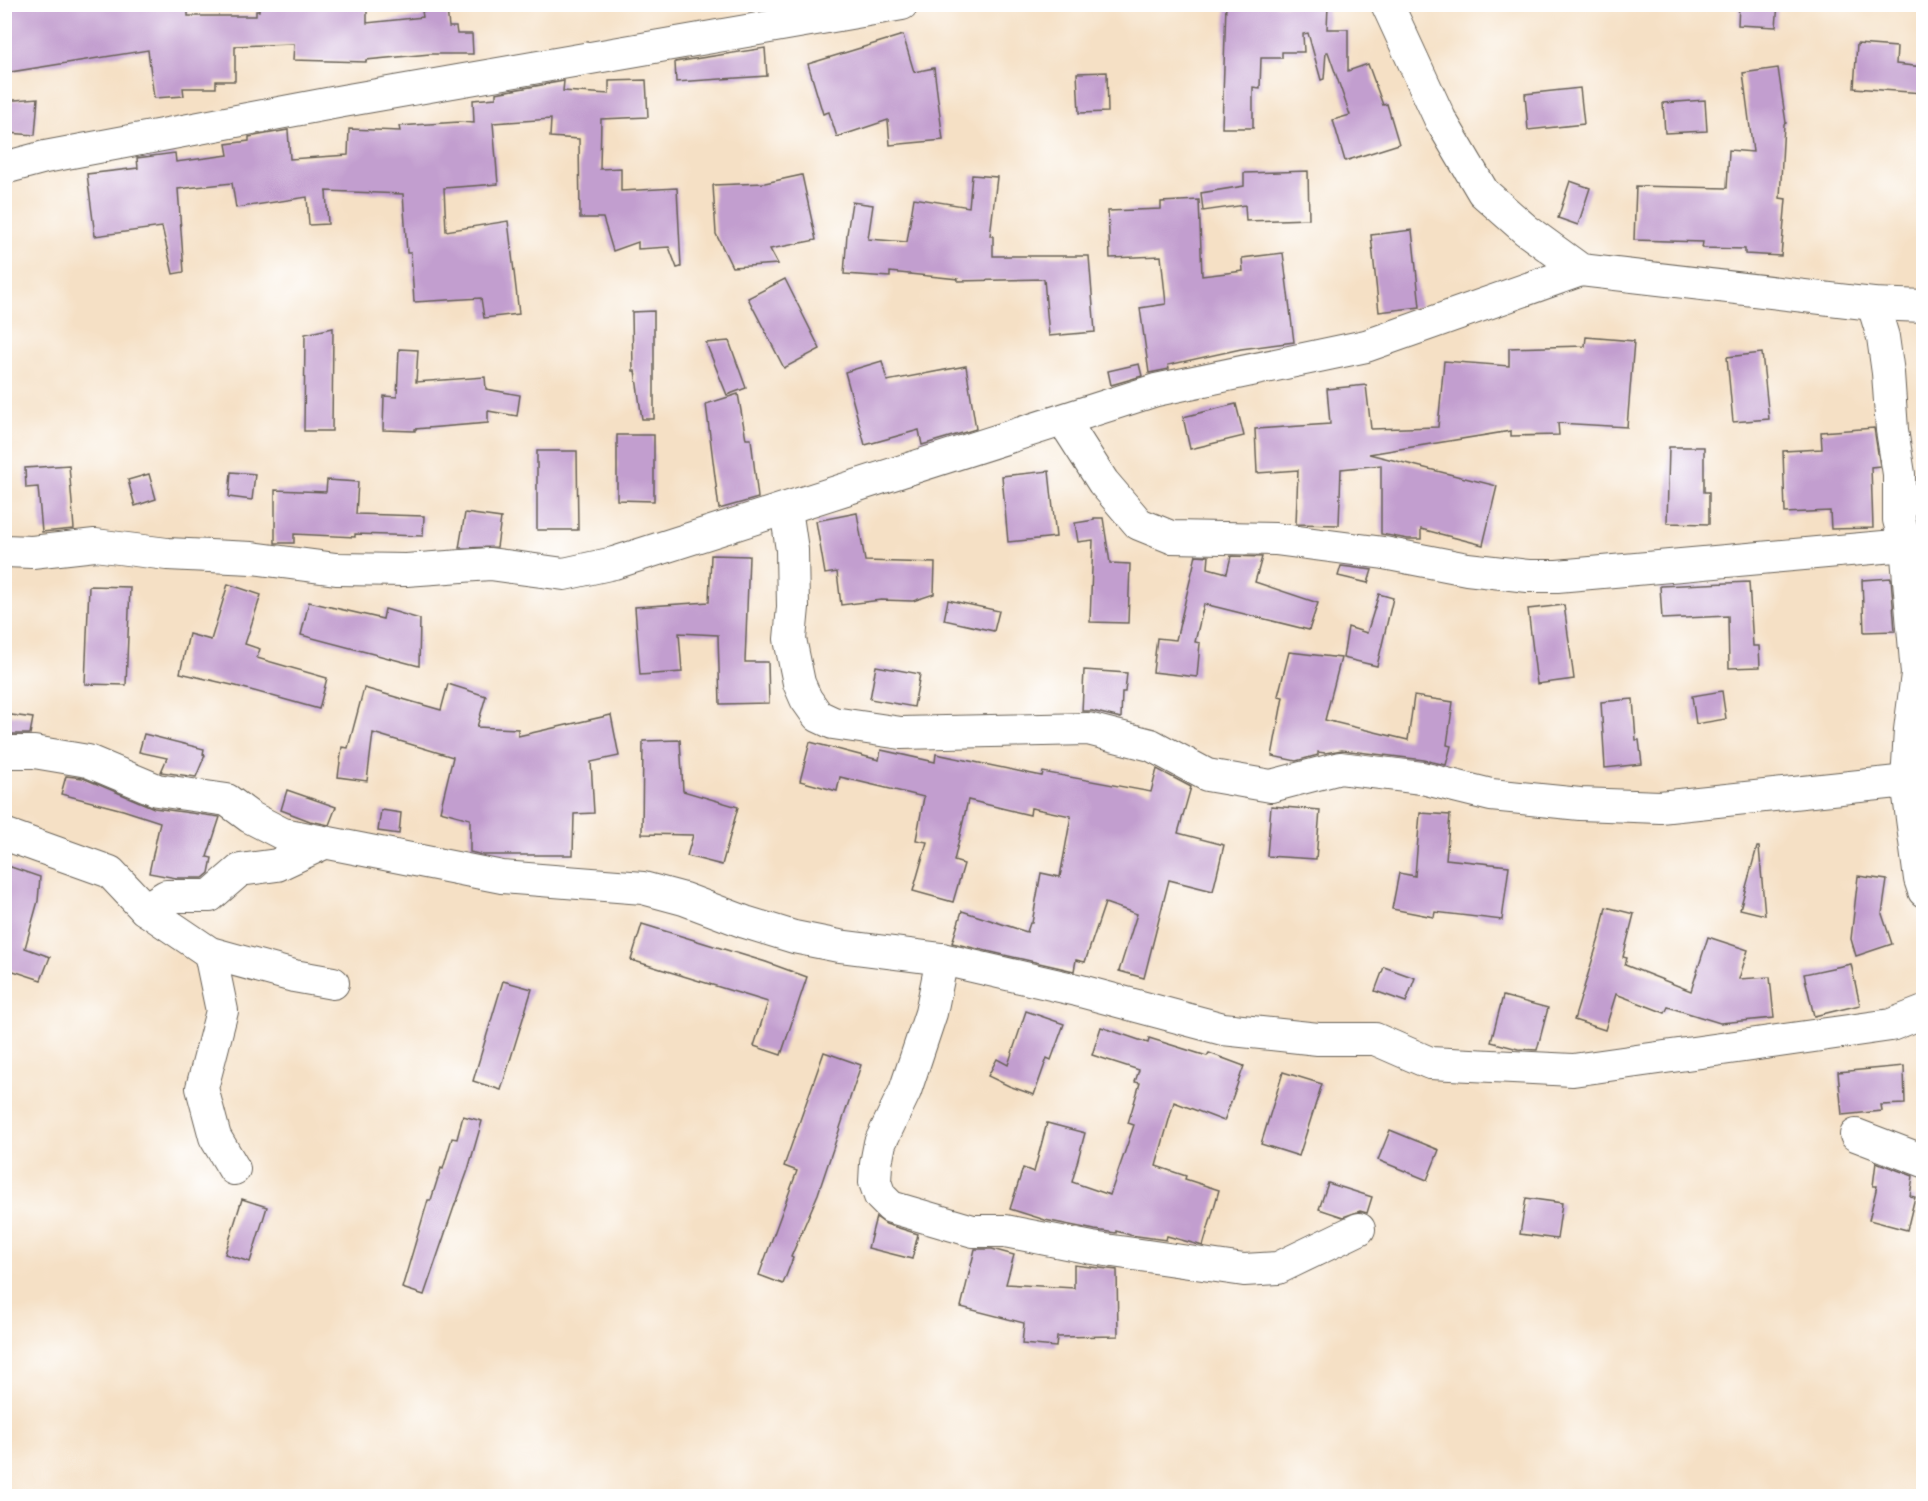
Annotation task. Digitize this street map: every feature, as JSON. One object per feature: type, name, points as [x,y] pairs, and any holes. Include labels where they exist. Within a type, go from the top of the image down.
[{"type":"street","points":[[4,168],[45,157],[833,11],[902,4]]},
{"type":"street","points":[[1387,4],[1440,119],[1484,192],[1526,230],[1581,270]]},
{"type":"street","points":[[4,551],[32,552],[95,545],[167,554],[252,558],[336,568],[406,570],[490,564],[564,574],[614,563],[1156,390],[1366,346],[1581,270],[1873,304],[1923,306]]},
{"type":"street","points":[[1873,304],[1883,337],[1888,373],[1892,430],[1899,474],[1899,520],[1906,545],[1917,674],[1906,781],[1923,891]]},
{"type":"street","points":[[1064,421],[1103,482],[1139,524],[1172,537],[1275,538],[1528,576],[1557,576],[1906,545]]},
{"type":"street","points":[[786,509],[792,550],[790,639],[799,683],[806,699],[818,716],[833,723],[901,733],[1088,729],[1150,745],[1207,775],[1270,786],[1340,768],[1422,778],[1491,795],[1580,804],[1660,807],[1906,781]]},
{"type":"street","points":[[4,752],[34,752],[88,760],[157,790],[227,800],[250,818],[283,834],[324,843],[502,877],[643,888],[684,899],[745,922],[794,937],[838,946],[942,959],[1077,990],[1223,1029],[1318,1039],[1375,1039],[1430,1064],[1574,1070],[1891,1025],[1923,1012]]},
{"type":"street","points":[[4,834],[110,872],[145,909],[210,953],[294,976],[333,983]]},
{"type":"street","points":[[145,909],[166,896],[210,896],[240,870],[277,865],[324,843]]},
{"type":"street","points":[[210,953],[222,1011],[202,1088],[214,1137],[234,1169]]},
{"type":"street","points":[[942,959],[931,1013],[905,1091],[880,1143],[875,1182],[880,1196],[891,1207],[973,1231],[1005,1231],[1092,1248],[1244,1270],[1278,1268],[1359,1229]]},
{"type":"street","points":[[1856,1135],[1923,1161]]},
{"type":"building","points":[[4,4],[188,4],[188,16],[256,16],[259,4],[367,4],[367,23],[423,17],[422,11],[447,9],[449,27],[456,27],[457,34],[472,34],[473,54],[430,54],[366,60],[366,62],[293,60],[294,44],[235,46],[235,81],[216,81],[216,88],[183,88],[184,96],[154,98],[148,50],[4,73]]},
{"type":"building","points":[[1226,4],[1328,6],[1327,29],[1348,29],[1348,71],[1368,64],[1383,105],[1387,104],[1399,144],[1345,161],[1333,120],[1350,115],[1328,52],[1326,52],[1324,79],[1321,80],[1308,33],[1303,34],[1304,52],[1282,52],[1282,58],[1261,58],[1260,88],[1253,87],[1253,128],[1222,128]]},
{"type":"building","points":[[1739,4],[1778,4],[1776,27],[1738,25]]},
{"type":"building","points":[[903,35],[914,72],[934,68],[943,140],[890,145],[888,120],[837,137],[829,112],[823,114],[808,64]]},
{"type":"building","points":[[1857,44],[1897,47],[1896,64],[1923,67],[1923,93],[1854,88]]},
{"type":"building","points":[[765,48],[767,76],[676,82],[675,62]]},
{"type":"building","points":[[1778,68],[1786,123],[1784,124],[1780,198],[1786,199],[1781,256],[1745,254],[1745,249],[1702,248],[1703,242],[1634,240],[1636,186],[1727,188],[1729,150],[1753,152],[1743,73]]},
{"type":"building","points":[[1107,72],[1108,112],[1079,113],[1077,73]]},
{"type":"building","points":[[646,80],[648,117],[601,119],[600,169],[621,168],[621,191],[677,188],[681,267],[677,268],[669,247],[638,249],[638,242],[613,251],[603,218],[580,218],[579,139],[550,137],[551,119],[493,123],[498,184],[444,188],[446,231],[508,221],[519,314],[484,318],[481,298],[414,302],[411,253],[407,253],[403,194],[326,191],[328,224],[309,225],[307,197],[236,208],[232,183],[178,189],[184,272],[173,274],[162,227],[95,236],[87,174],[138,168],[137,158],[175,153],[176,162],[228,155],[226,144],[249,141],[249,137],[288,130],[290,159],[348,155],[349,129],[400,131],[399,126],[474,123],[473,100],[496,98],[496,93],[564,81],[563,91],[609,94],[609,81]]},
{"type":"building","points":[[1580,88],[1584,124],[1528,130],[1525,94]]},
{"type":"building","points":[[38,98],[35,135],[8,133],[9,127],[4,125],[4,101]]},
{"type":"building","points":[[1705,100],[1707,131],[1665,133],[1663,103]]},
{"type":"building","points":[[1308,171],[1309,219],[1246,221],[1245,205],[1203,211],[1201,193],[1244,186],[1244,173]]},
{"type":"building","points":[[802,175],[816,240],[770,249],[778,264],[732,267],[716,234],[713,185],[765,183]]},
{"type":"building","points":[[972,175],[997,177],[990,236],[993,236],[993,256],[1089,256],[1095,332],[1049,336],[1044,279],[958,281],[958,279],[890,272],[890,277],[844,274],[852,202],[873,205],[868,239],[907,242],[914,198],[969,207]]},
{"type":"building","points":[[1570,181],[1590,188],[1578,225],[1558,218]]},
{"type":"building","points":[[1199,200],[1202,276],[1243,271],[1242,258],[1283,253],[1294,342],[1241,349],[1168,365],[1169,369],[1149,373],[1140,308],[1166,304],[1161,256],[1110,258],[1108,211],[1161,209],[1161,202]]},
{"type":"building","points":[[1412,230],[1420,307],[1379,312],[1371,235]]},
{"type":"building","points":[[785,279],[820,349],[784,368],[748,298]]},
{"type":"building","points":[[654,311],[654,419],[642,419],[635,371],[633,371],[632,312]]},
{"type":"building","points":[[333,328],[332,431],[304,431],[305,334]]},
{"type":"building","points":[[1586,337],[1634,341],[1627,427],[1558,423],[1559,435],[1511,436],[1511,431],[1369,454],[1497,486],[1483,545],[1421,529],[1421,539],[1381,534],[1381,465],[1341,469],[1339,525],[1296,524],[1298,470],[1257,473],[1255,429],[1330,424],[1327,389],[1366,385],[1371,429],[1438,427],[1444,361],[1509,366],[1509,348],[1585,346]]},
{"type":"building","points":[[729,341],[746,388],[727,395],[706,343]]},
{"type":"building","points":[[399,349],[418,350],[416,382],[485,377],[486,389],[520,395],[517,416],[488,411],[488,423],[415,429],[415,431],[383,430],[384,396],[397,397]]},
{"type":"building","points":[[1762,353],[1769,419],[1733,422],[1727,357]]},
{"type":"building","points":[[882,361],[887,381],[966,366],[976,429],[922,445],[919,430],[865,445],[845,372]]},
{"type":"building","points":[[1139,364],[1142,376],[1111,385],[1108,371]]},
{"type":"building","points":[[738,394],[746,439],[751,439],[758,498],[719,509],[706,404]]},
{"type":"building","points":[[1236,404],[1244,436],[1190,449],[1183,417]]},
{"type":"building","points":[[1874,428],[1880,466],[1871,467],[1873,528],[1831,529],[1830,511],[1785,513],[1783,451],[1822,449],[1821,432]]},
{"type":"building","points":[[617,435],[654,435],[654,501],[617,500]]},
{"type":"building","points":[[1669,447],[1704,447],[1704,492],[1709,492],[1709,524],[1667,523]]},
{"type":"building","points":[[537,451],[577,451],[578,530],[537,530]]},
{"type":"building","points":[[69,465],[74,529],[42,532],[38,487],[26,488],[25,468]]},
{"type":"building","points":[[1049,471],[1056,537],[1008,542],[1002,476]]},
{"type":"building","points":[[231,472],[255,474],[252,500],[229,497]]},
{"type":"building","points":[[149,474],[156,499],[135,506],[128,480]]},
{"type":"building","points":[[327,480],[358,482],[356,514],[424,516],[423,536],[355,534],[355,537],[294,534],[294,543],[275,543],[275,490],[326,492]]},
{"type":"building","points":[[465,513],[501,518],[497,547],[459,548]]},
{"type":"building","points":[[857,513],[865,561],[935,563],[934,594],[913,601],[881,600],[841,605],[837,572],[825,574],[816,521]]},
{"type":"building","points":[[1094,518],[1103,518],[1110,563],[1130,564],[1128,623],[1090,622],[1093,540],[1078,542],[1075,523],[1094,520]]},
{"type":"building","points":[[711,555],[749,556],[745,662],[768,662],[769,703],[720,704],[718,635],[679,633],[682,672],[640,675],[635,607],[709,602]]},
{"type":"building","points":[[1196,555],[1209,556],[1208,568],[1227,573],[1231,556],[1262,557],[1255,582],[1318,603],[1309,630],[1204,604],[1195,642],[1200,643],[1197,677],[1153,672],[1157,638],[1176,640]]},
{"type":"building","points":[[1341,566],[1372,570],[1368,583],[1338,576]]},
{"type":"building","points":[[1891,578],[1895,631],[1864,632],[1862,580]]},
{"type":"building","points":[[1749,582],[1753,646],[1759,646],[1760,667],[1729,668],[1728,616],[1662,619],[1660,586]]},
{"type":"building","points":[[228,584],[261,595],[245,644],[260,649],[257,658],[327,678],[319,709],[180,673],[189,634],[211,640]]},
{"type":"building","points":[[89,586],[130,587],[126,685],[85,684]]},
{"type":"building","points":[[1379,594],[1393,598],[1377,666],[1343,658],[1348,627],[1367,633]]},
{"type":"building","points":[[948,600],[999,611],[994,631],[944,620]]},
{"type":"building","points":[[309,602],[383,619],[385,609],[420,619],[419,666],[301,635]]},
{"type":"building","points":[[1564,605],[1574,679],[1537,684],[1528,609]]},
{"type":"building","points":[[1289,652],[1341,658],[1325,720],[1408,740],[1414,696],[1453,702],[1447,745],[1451,746],[1446,765],[1424,760],[1342,750],[1318,752],[1318,755],[1296,761],[1272,756],[1283,697],[1278,696]]},
{"type":"building","points":[[876,666],[920,674],[914,707],[870,699]]},
{"type":"building","points":[[1084,670],[1127,673],[1125,692],[1122,692],[1121,718],[1082,711]]},
{"type":"building","points":[[448,684],[486,696],[477,727],[518,729],[518,736],[611,715],[619,756],[591,762],[594,813],[574,814],[573,855],[483,855],[470,852],[470,819],[440,811],[453,757],[373,733],[367,781],[338,777],[342,747],[348,748],[364,688],[441,710]]},
{"type":"building","points":[[1722,691],[1726,719],[1696,724],[1692,696]]},
{"type":"building","points":[[1633,699],[1636,740],[1639,740],[1642,764],[1605,768],[1601,702]]},
{"type":"building","points":[[4,714],[33,718],[30,734],[4,734]]},
{"type":"building","points":[[144,734],[204,749],[203,754],[205,755],[196,777],[161,772],[167,758],[139,752]]},
{"type":"building","points":[[680,740],[683,791],[738,807],[722,865],[687,856],[693,835],[642,834],[643,741]]},
{"type":"building","points":[[810,742],[879,760],[881,750],[935,762],[936,754],[1042,776],[1043,772],[1151,792],[1157,769],[1191,787],[1178,833],[1224,845],[1213,891],[1169,880],[1144,978],[1119,971],[1137,914],[1105,903],[1085,962],[1076,960],[1074,971],[952,943],[962,911],[1027,932],[1032,923],[1041,873],[1060,877],[1071,816],[1031,808],[1030,815],[968,800],[954,861],[964,864],[953,902],[913,891],[927,842],[916,840],[924,797],[840,777],[837,791],[800,781]]},
{"type":"building","points":[[66,776],[83,778],[154,808],[220,817],[207,857],[212,858],[209,873],[203,878],[176,878],[149,873],[160,822],[61,794]]},
{"type":"building","points":[[287,790],[336,807],[329,825],[310,821],[281,810]]},
{"type":"building","points":[[1271,806],[1320,810],[1316,859],[1267,856]]},
{"type":"building","points":[[381,810],[401,813],[399,834],[378,831]]},
{"type":"building","points":[[1420,813],[1450,815],[1446,859],[1509,866],[1502,920],[1435,912],[1434,917],[1392,909],[1399,873],[1415,876]]},
{"type":"building","points":[[1757,847],[1759,847],[1765,915],[1740,909]]},
{"type":"building","points":[[8,866],[40,877],[38,901],[25,948],[50,957],[41,980],[4,968],[4,878]]},
{"type":"building","points":[[1858,876],[1887,880],[1882,914],[1892,944],[1856,956],[1851,939]]},
{"type":"building","points":[[1606,907],[1634,914],[1623,957],[1627,958],[1625,965],[1691,991],[1708,937],[1748,950],[1739,979],[1770,977],[1774,1018],[1720,1023],[1668,1007],[1665,1013],[1616,994],[1605,1030],[1574,1020],[1600,935]]},
{"type":"building","points":[[642,924],[807,977],[781,1055],[754,1046],[768,1002],[631,960]]},
{"type":"building","points":[[1851,964],[1860,1005],[1814,1016],[1804,974]]},
{"type":"building","points":[[1384,967],[1415,978],[1406,1002],[1375,991]]},
{"type":"building","points":[[503,981],[532,989],[501,1090],[473,1081]]},
{"type":"building","points":[[1503,996],[1548,1008],[1537,1050],[1518,1049],[1491,1042]]},
{"type":"building","points":[[1026,1011],[1064,1024],[1051,1060],[1047,1058],[1034,1095],[988,1076],[997,1059],[1008,1065]]},
{"type":"building","points":[[1101,1027],[1148,1043],[1149,1038],[1207,1056],[1209,1053],[1244,1066],[1224,1121],[1174,1102],[1156,1166],[1186,1176],[1185,1179],[1219,1190],[1203,1246],[1167,1236],[1166,1240],[1116,1231],[1116,1233],[1095,1230],[1045,1220],[1010,1209],[1023,1168],[1034,1172],[1047,1123],[1085,1133],[1072,1182],[1110,1195],[1134,1125],[1128,1123],[1140,1083],[1135,1082],[1139,1070],[1092,1055]]},
{"type":"building","points":[[824,1052],[861,1065],[818,1194],[791,1257],[793,1258],[783,1284],[759,1275],[797,1171],[784,1166]]},
{"type":"building","points":[[1904,1066],[1905,1104],[1881,1105],[1882,1111],[1842,1115],[1838,1072]]},
{"type":"building","points":[[1283,1072],[1322,1084],[1299,1156],[1261,1144]]},
{"type":"building","points":[[463,1116],[482,1121],[468,1170],[424,1295],[402,1288],[428,1200],[431,1200],[441,1168],[443,1169],[452,1138],[457,1139]]},
{"type":"building","points":[[1390,1130],[1439,1150],[1427,1180],[1378,1160]]},
{"type":"building","points":[[1876,1162],[1913,1176],[1910,1196],[1915,1197],[1907,1230],[1869,1220],[1877,1186],[1873,1186]]},
{"type":"building","points":[[1328,1183],[1372,1197],[1367,1213],[1360,1211],[1343,1217],[1319,1209]]},
{"type":"building","points":[[1526,1198],[1562,1203],[1557,1239],[1520,1234]]},
{"type":"building","points":[[242,1199],[267,1207],[250,1262],[225,1254]]},
{"type":"building","points":[[876,1217],[886,1224],[918,1234],[912,1259],[868,1248]]},
{"type":"building","points":[[975,1249],[992,1249],[1014,1255],[1006,1284],[1074,1288],[1074,1265],[1117,1270],[1118,1336],[1057,1337],[1056,1347],[1022,1344],[1024,1323],[961,1307]]}]
